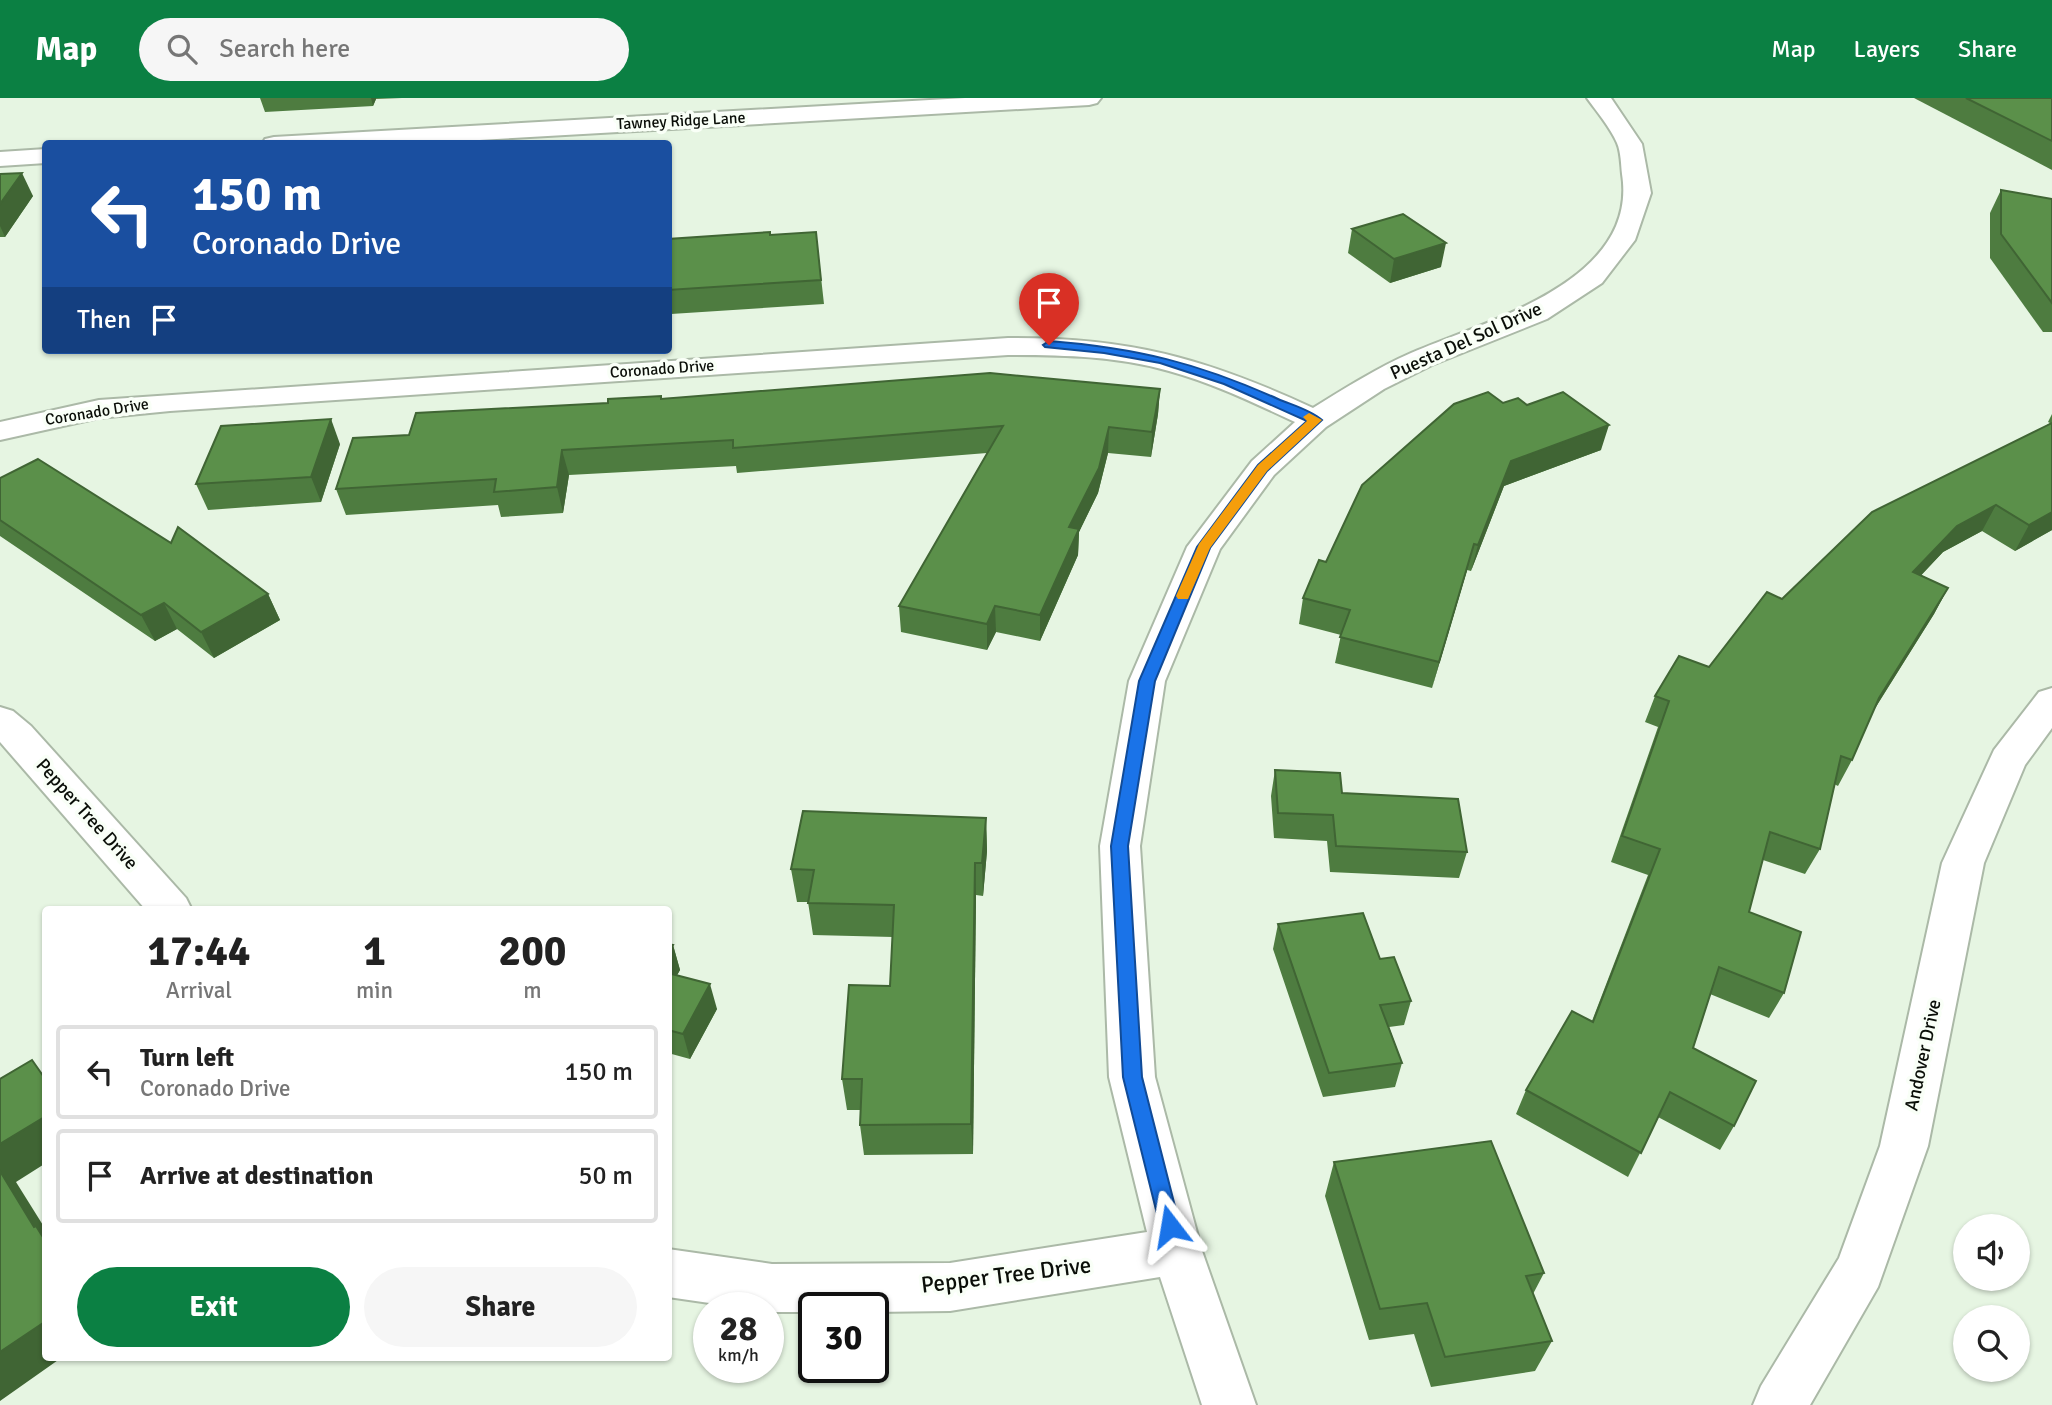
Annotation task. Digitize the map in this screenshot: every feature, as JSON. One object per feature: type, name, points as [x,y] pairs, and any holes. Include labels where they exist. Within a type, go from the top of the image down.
[{"type":"street","name":"Tawney Ridge Lane","points":[[345,140],[1088,98]]},
{"type":"street","name":"Puesta Del Sol Drive","points":[[1229,1405],[1177,1251],[1132,1077],[1120,846],[1147,681],[1204,547],[1263,468],[1315,420],[1373,383],[1422,359],[1537,313],[1591,277],[1626,234],[1638,192],[1630,144],[1599,98]]},
{"type":"street","points":[[0,159],[42,156]]},
{"type":"street","name":"Coronado Drive","points":[[0,432],[99,409],[170,402],[1049,345],[1104,349],[1162,360],[1228,381],[1315,420]]},
{"type":"street","name":"Andover Drive","points":[[1780,1405],[1860,1270],[1904,1146],[1963,863],[2008,760],[2052,701]]},
{"type":"street","name":"Pepper Tree Drive","points":[[0,720],[18,736],[167,906]]},
{"type":"street","name":"Pepper Tree Drive","points":[[672,1274],[772,1288],[950,1287],[1177,1251]]},
{"type":"building","points":[[1966,98],[2052,98],[2052,141]]},
{"type":"building","points":[[22,173],[0,204],[0,174]]},
{"type":"building","points":[[2001,190],[2052,199],[2052,303],[2001,234]]},
{"type":"building","points":[[1403,214],[1446,243],[1394,259],[1352,229]]},
{"type":"building","points":[[770,232],[770,235],[816,232],[821,280],[672,290],[672,239]]},
{"type":"building","points":[[990,373],[1160,389],[1152,432],[1109,427],[1099,468],[1069,527],[1079,529],[1040,615],[995,606],[987,624],[899,606],[1003,426],[733,448],[733,440],[562,450],[557,487],[494,492],[496,479],[336,489],[353,438],[409,435],[416,413],[608,403],[608,399],[661,396],[661,399]]},
{"type":"building","points":[[1488,392],[1503,403],[1518,398],[1527,405],[1563,392],[1609,425],[1511,461],[1478,545],[1474,544],[1439,662],[1340,637],[1350,610],[1303,598],[1319,560],[1326,562],[1362,485],[1454,404]]},
{"type":"building","points":[[331,419],[311,477],[196,484],[221,426]]},
{"type":"building","points":[[2052,423],[2052,512],[2029,525],[1996,505],[1957,526],[1913,572],[1948,588],[1879,698],[1852,760],[1841,756],[1820,849],[1770,832],[1749,912],[1801,932],[1784,993],[1719,967],[1693,1048],[1756,1081],[1734,1126],[1670,1092],[1641,1153],[1526,1090],[1572,1011],[1593,1022],[1660,849],[1622,836],[1669,701],[1655,696],[1679,656],[1709,667],[1767,592],[1782,599],[1872,512]]},
{"type":"building","points":[[38,459],[171,543],[178,527],[268,594],[201,632],[164,603],[141,615],[0,520],[0,478]]},
{"type":"building","points":[[1275,770],[1340,773],[1342,793],[1458,799],[1467,852],[1336,846],[1333,815],[1278,813]]},
{"type":"building","points":[[803,811],[986,818],[982,863],[975,863],[971,1124],[860,1125],[862,1079],[842,1079],[849,985],[890,986],[894,905],[808,903],[814,870],[791,869]]},
{"type":"building","points":[[1363,913],[1380,959],[1394,957],[1411,1001],[1380,1005],[1402,1063],[1329,1073],[1278,924]]},
{"type":"building","points":[[672,974],[710,984],[683,1034],[672,1031]]},
{"type":"building","points":[[32,1060],[42,1074],[42,1118],[0,1144],[0,1079]]},
{"type":"building","points":[[1491,1141],[1544,1273],[1526,1276],[1552,1341],[1445,1357],[1427,1303],[1380,1309],[1334,1162]]},
{"type":"building","points":[[0,1171],[42,1236],[42,1324],[0,1352]]},
{"type":"slow traffic","points":[[1183,596],[1204,547],[1263,468],[1315,420],[1309,417]]},
{"type":"route","points":[[1049,345],[1104,349],[1162,360],[1228,381],[1315,420],[1263,468],[1204,547],[1147,681],[1120,846],[1132,1077],[1170,1226]]}]
